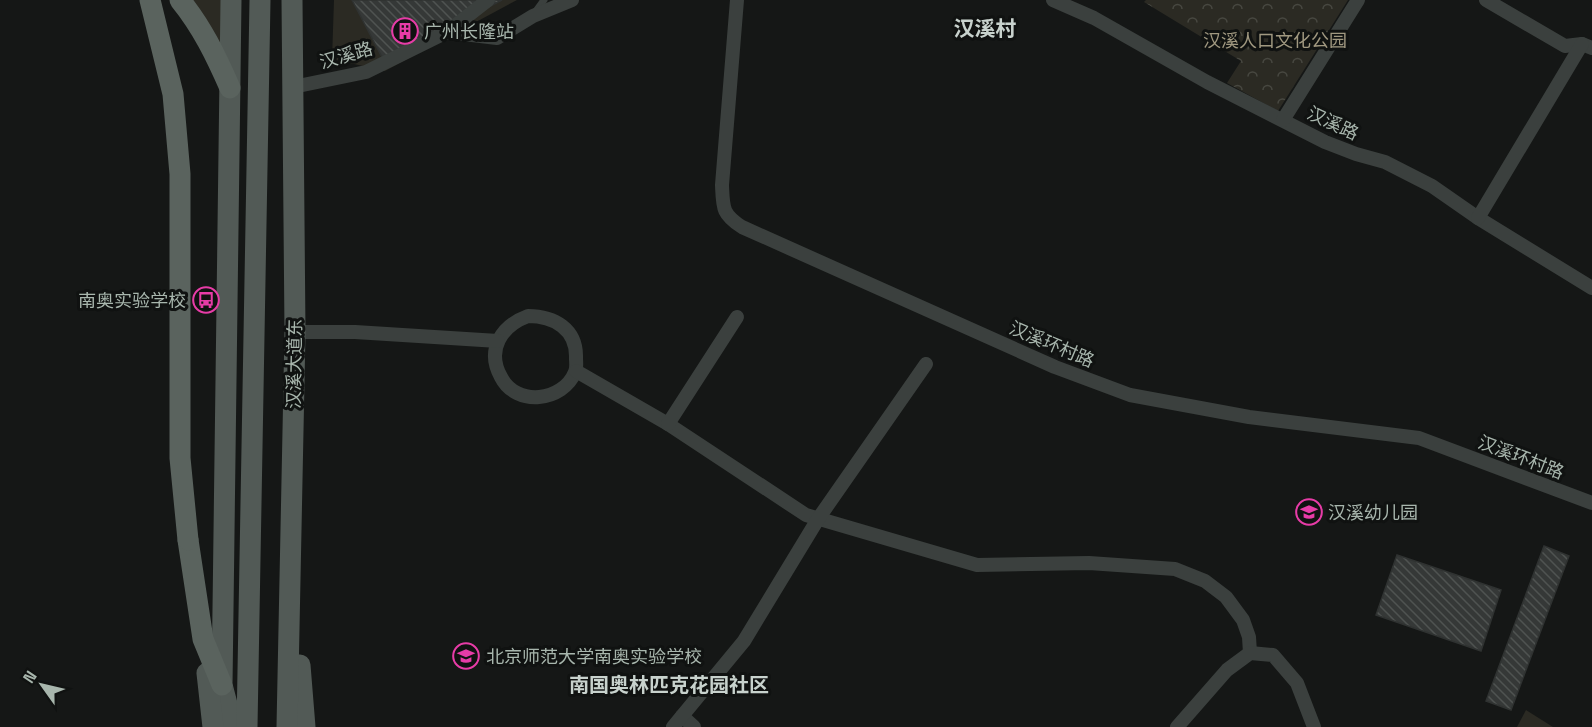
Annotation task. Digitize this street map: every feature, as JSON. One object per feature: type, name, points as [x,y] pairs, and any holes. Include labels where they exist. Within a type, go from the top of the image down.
[{"type":"highway","points":[[150,0],[173,94],[180,174],[180,458],[188,540],[203,639],[222,685]]},
{"type":"highway","points":[[180,0],[197,22],[230,88]]},
{"type":"main road","points":[[231,0],[222,685],[233,727]]},
{"type":"main road","points":[[247,727],[260,0]]},
{"type":"main road","name":"汉溪大道东","points":[[287,727],[296,332],[292,0]]},
{"type":"main road","points":[[293,87],[307,0]]},
{"type":"main road","points":[[290,572],[305,727]]},
{"type":"main road","points":[[203,639],[213,727]]},
{"type":"street","name":"汉溪路","points":[[293,87],[366,72],[447,32],[488,0]]},
{"type":"street","points":[[447,32],[497,38],[533,16],[572,0]]},
{"type":"street","name":"汉溪环村路","points":[[737,0],[722,185],[723,207],[729,219],[742,228],[1055,367],[1130,395],[1249,417],[1419,438],[1592,503]]},
{"type":"street","name":"汉溪路","points":[[1053,0],[1094,18],[1207,82],[1325,142],[1385,162],[1432,186],[1478,218],[1592,288]]},
{"type":"street","points":[[1283,120],[1358,0]]},
{"type":"street","points":[[1486,0],[1565,46],[1587,46]]},
{"type":"street","points":[[1478,218],[1587,46]]},
{"type":"street","points":[[528,316],[542,316],[555,320],[573,339],[576,371],[561,388],[550,395],[537,398],[523,396],[511,390],[502,380],[496,368],[495,355],[498,342],[505,330],[515,321],[528,316]]},
{"type":"street","points":[[668,424],[737,317]]},
{"type":"street","points":[[296,332],[355,332],[498,342]]},
{"type":"street","points":[[694,727],[678,722],[744,641],[818,519],[926,364]]},
{"type":"street","points":[[576,371],[668,424],[806,515],[977,565],[1089,563],[1175,569],[1204,581],[1226,597],[1243,620],[1249,637],[1250,653]]},
{"type":"street","points":[[1177,727],[1227,670],[1250,653],[1273,655],[1297,683],[1314,727]]},
{"type":"lane","points":[[533,16],[544,0]]},
{"type":"green space","points":[[191,0],[223,0],[221,46]]},
{"type":"green space","points":[[334,0],[517,0],[385,71],[332,59]]},
{"type":"green space","name":"汉溪人口文化公园","points":[[1146,0],[1348,0],[1278,111],[1227,83],[1241,61],[1144,2]]},
{"type":"green space","points":[[1526,710],[1553,727],[1517,727]]},
{"type":"building","name":"广州长隆站","points":[[352,0],[502,0],[384,61]]},
{"type":"building","points":[[1544,546],[1569,556],[1511,710],[1486,701]]},
{"type":"building","points":[[1397,555],[1501,590],[1481,651],[1376,615]]},
{"type":"place","name":"广州长隆站","points":[[405,31]]},
{"type":"place","name":"南奥实验学校","points":[[206,300]]},
{"type":"place","name":"汉溪幼儿园","points":[[1309,512]]},
{"type":"place","name":"北京师范大学南奥实验学校","points":[[466,656]]},
{"type":"district","name":"汉溪村","points":[[985,28]]},
{"type":"district","name":"南国奥林匹克花园社区","points":[[669,685]]}]
